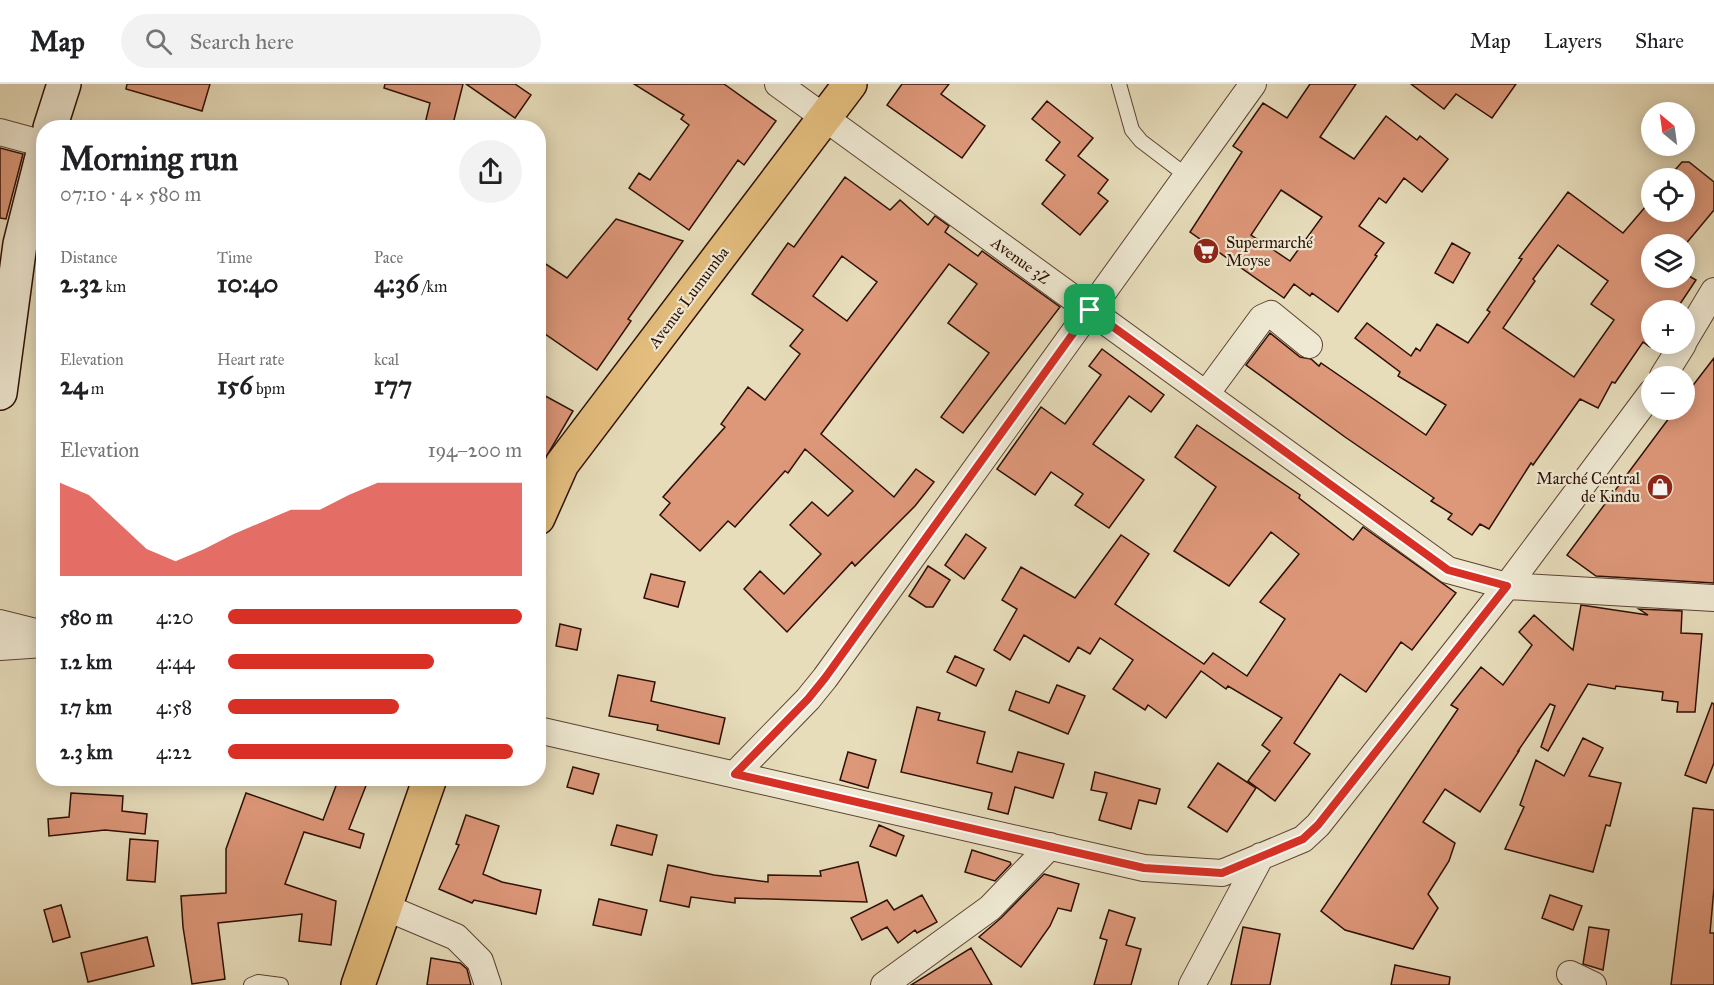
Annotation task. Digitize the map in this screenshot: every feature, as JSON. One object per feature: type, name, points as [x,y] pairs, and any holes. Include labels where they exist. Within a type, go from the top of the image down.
[{"type":"main road","name":"Avenue Lumumba","points":[[546,500],[562,464],[850,84]]},
{"type":"main road","points":[[358,985],[427,786]]},
{"type":"street","points":[[53,120],[64,84]]},
{"type":"street","name":"Avenue 3Z","points":[[778,84],[1448,570],[1507,586],[1714,598]]},
{"type":"street","points":[[735,774],[808,699],[825,678],[1253,84]]},
{"type":"street","points":[[0,132],[36,142]]},
{"type":"street","points":[[1,383],[4,332],[20,244],[36,181]]},
{"type":"street","points":[[1695,323],[1714,291]]},
{"type":"street","points":[[1206,394],[1262,318],[1271,314],[1310,345]]},
{"type":"street","points":[[546,732],[1144,868],[1222,873],[1303,839],[1318,825],[1507,586],[1641,407]]},
{"type":"street","points":[[0,623],[36,632]]},
{"type":"street","points":[[0,647],[36,645]]},
{"type":"street","points":[[884,985],[990,908],[1050,846]]},
{"type":"street","points":[[1192,985],[1261,856]]},
{"type":"street","points":[[385,907],[456,937],[480,961],[488,985]]},
{"type":"street","points":[[1570,974],[1593,985]]},
{"type":"lane","points":[[1119,84],[1132,130],[1142,141],[1187,176]]},
{"type":"lane","points":[[251,985],[258,982],[281,985]]},
{"type":"building","points":[[127,84],[210,84],[202,111],[126,89]]},
{"type":"building","points":[[385,84],[463,84],[454,120],[426,120],[430,103],[384,88]]},
{"type":"building","points":[[466,84],[515,84],[531,95],[515,118]]},
{"type":"building","points":[[634,84],[724,84],[776,121],[744,165],[738,160],[689,230],[629,188],[639,173],[650,180],[689,125],[681,119],[684,115]]},
{"type":"building","points":[[902,84],[949,84],[941,94],[985,126],[962,158],[887,105]]},
{"type":"building","points":[[1310,84],[1356,84],[1320,137],[1354,159],[1386,116],[1417,140],[1420,136],[1448,159],[1422,192],[1404,178],[1386,203],[1379,198],[1359,226],[1384,243],[1338,312],[1312,293],[1310,296],[1294,284],[1284,298],[1190,232],[1242,152],[1233,146],[1263,103],[1287,118]],"holes":[[[1281,190],[1322,217],[1290,261],[1251,235]]]},
{"type":"building","points":[[1411,84],[1516,84],[1492,118],[1456,94],[1444,109]]},
{"type":"building","points":[[1047,101],[1093,138],[1078,156],[1108,180],[1098,193],[1108,201],[1080,235],[1042,204],[1065,175],[1046,160],[1060,142],[1032,119]]},
{"type":"building","points":[[0,148],[23,154],[6,219],[0,218]]},
{"type":"building","points":[[1682,162],[1689,162],[1714,182],[1714,210],[1694,234],[1641,234],[1641,288],[1691,288],[1683,300],[1641,300],[1641,345],[1615,383],[1612,382],[1598,408],[1580,399],[1533,465],[1531,463],[1489,529],[1480,524],[1472,535],[1448,519],[1452,514],[1431,501],[1434,498],[1246,365],[1270,333],[1300,357],[1311,359],[1319,366],[1321,363],[1426,435],[1446,405],[1398,376],[1400,372],[1355,338],[1367,323],[1411,356],[1416,348],[1420,351],[1437,324],[1468,343],[1490,312],[1487,310],[1522,259],[1519,258],[1568,192],[1623,233],[1641,212],[1641,222],[1695,222],[1695,168],[1677,168]],"holes":[[[1558,245],[1608,281],[1591,304],[1614,320],[1574,377],[1503,328],[1535,281],[1533,279]]]},
{"type":"building","points":[[845,177],[890,210],[900,200],[928,225],[935,216],[949,226],[945,232],[978,256],[982,251],[1060,307],[963,433],[941,417],[989,353],[948,323],[977,284],[949,264],[821,434],[894,497],[916,469],[934,482],[915,506],[855,566],[852,562],[787,632],[744,589],[760,571],[784,594],[821,554],[790,525],[812,502],[828,516],[853,491],[805,449],[788,473],[785,471],[735,527],[728,521],[700,551],[660,515],[670,503],[663,497],[725,427],[721,424],[748,387],[765,400],[800,354],[790,346],[803,330],[752,294],[788,243],[794,247]],"holes":[[[842,256],[877,282],[847,321],[813,296]]]},
{"type":"building","points":[[616,219],[683,241],[628,319],[631,321],[597,370],[546,335],[546,264],[567,278]]},
{"type":"building","points":[[1452,243],[1470,253],[1453,283],[1435,273]]},
{"type":"building","points":[[1102,349],[1164,395],[1151,412],[1129,396],[1093,444],[1144,480],[1109,528],[1075,505],[1083,494],[1051,472],[1035,495],[997,469],[1041,407],[1065,424],[1101,375],[1089,366]]},
{"type":"building","name":"Marché Central de Kindu","points":[[1714,358],[1714,583],[1596,576],[1567,555],[1668,420],[1695,420],[1695,383]]},
{"type":"building","points":[[546,396],[573,411],[546,457]]},
{"type":"building","points":[[1197,425],[1300,495],[1299,498],[1353,540],[1363,527],[1456,593],[1412,650],[1401,642],[1366,692],[1340,674],[1294,743],[1310,754],[1275,801],[1248,781],[1270,751],[1262,745],[1282,718],[1228,686],[1226,689],[1201,671],[1166,718],[1148,705],[1145,710],[1113,689],[1133,660],[1100,638],[1090,654],[1078,647],[1069,662],[1024,635],[1010,660],[994,650],[1017,609],[1002,600],[1021,567],[1075,598],[1121,535],[1149,554],[1115,604],[1204,664],[1213,653],[1247,676],[1285,619],[1260,602],[1299,554],[1271,532],[1229,586],[1174,551],[1216,487],[1175,457]]},
{"type":"building","points":[[966,534],[986,548],[964,579],[945,565]]},
{"type":"building","points":[[928,566],[950,580],[933,607],[926,607],[909,596]]},
{"type":"building","points":[[651,574],[685,582],[678,607],[644,598]]},
{"type":"building","points":[[1581,605],[1648,615],[1639,609],[1682,611],[1681,633],[1702,634],[1695,712],[1677,712],[1678,702],[1662,700],[1663,692],[1616,686],[1615,689],[1588,684],[1548,751],[1541,747],[1555,706],[1550,704],[1480,812],[1445,789],[1423,822],[1455,843],[1449,861],[1428,894],[1438,908],[1413,949],[1345,930],[1321,911],[1458,709],[1451,705],[1481,667],[1503,685],[1532,645],[1519,632],[1534,615],[1573,650]]},
{"type":"building","points":[[560,624],[581,629],[577,650],[556,646]]},
{"type":"building","points":[[955,656],[984,669],[976,686],[947,672]]},
{"type":"building","points":[[618,675],[655,682],[651,701],[725,718],[719,744],[657,730],[658,725],[609,716]]},
{"type":"building","points":[[1057,685],[1085,696],[1068,734],[1009,710],[1016,691],[1049,703]]},
{"type":"building","points":[[1712,703],[1714,704],[1714,763],[1706,783],[1685,775]]},
{"type":"building","points":[[917,707],[940,713],[938,720],[985,732],[977,763],[1012,772],[1018,752],[1064,764],[1053,798],[1015,787],[1008,814],[988,809],[992,793],[901,772]]},
{"type":"building","points":[[1583,738],[1603,748],[1589,776],[1621,783],[1610,826],[1606,825],[1593,872],[1505,849],[1524,807],[1520,805],[1536,760],[1564,776]]},
{"type":"building","points":[[848,752],[876,760],[868,788],[840,780]]},
{"type":"building","points":[[1218,763],[1256,788],[1227,832],[1188,807]]},
{"type":"building","points":[[573,767],[599,774],[593,794],[567,787]]},
{"type":"building","points":[[1095,772],[1160,789],[1156,804],[1139,800],[1131,829],[1099,820],[1107,793],[1091,790]]},
{"type":"building","points":[[336,786],[366,786],[349,829],[364,834],[360,848],[304,832],[285,884],[336,901],[331,945],[299,941],[302,914],[218,923],[225,979],[192,984],[183,927],[181,896],[226,893],[226,849],[246,793],[323,820]]},
{"type":"building","points":[[71,793],[123,796],[122,811],[147,814],[145,834],[105,830],[49,836],[48,819],[69,817]]},
{"type":"building","points":[[1693,808],[1714,810],[1714,888],[1710,933],[1714,933],[1714,985],[1671,985]]},
{"type":"building","points":[[466,815],[499,826],[483,874],[502,882],[541,890],[536,914],[474,900],[472,903],[439,889],[459,845],[456,844]]},
{"type":"building","points":[[617,825],[657,835],[652,855],[611,845]]},
{"type":"building","points":[[879,825],[904,836],[896,856],[870,846]]},
{"type":"building","points":[[130,839],[158,841],[155,882],[127,880]]},
{"type":"building","points":[[972,850],[1011,864],[995,881],[965,872]]},
{"type":"building","points":[[858,862],[867,902],[735,898],[735,903],[691,897],[689,907],[660,901],[668,865],[714,875],[768,882],[768,875],[821,876],[820,871]]},
{"type":"building","points":[[1044,874],[1079,884],[1071,911],[1058,908],[1050,926],[1021,967],[979,937]]},
{"type":"building","points":[[922,895],[937,922],[917,933],[915,930],[898,943],[887,927],[862,940],[851,918],[887,900],[894,910]]},
{"type":"building","points":[[1550,895],[1582,906],[1573,930],[1542,918]]},
{"type":"building","points":[[599,899],[647,910],[641,935],[593,925]]},
{"type":"building","points":[[61,905],[70,937],[53,942],[44,910]]},
{"type":"building","points":[[1109,910],[1135,918],[1126,945],[1141,949],[1131,985],[1094,985],[1107,940],[1100,938]]},
{"type":"building","points":[[1243,927],[1280,934],[1270,985],[1231,985]]},
{"type":"building","points":[[1589,927],[1609,930],[1603,970],[1583,964]]},
{"type":"building","points":[[147,937],[154,966],[88,982],[81,953]]},
{"type":"building","points":[[971,948],[992,985],[911,985]]},
{"type":"building","points":[[431,958],[460,963],[467,969],[471,985],[427,985]]},
{"type":"building","points":[[1395,965],[1450,977],[1449,985],[1391,985]]},
{"type":"place","name":"Supermarché Moyse","points":[[1206,251]]},
{"type":"place","name":"Marché Central de Kindu","points":[[1660,487]]},
{"type":"route","points":[[1090,310],[1448,570],[1507,586],[1318,825],[1303,839],[1222,873],[1144,868],[735,774],[808,699],[825,678],[1090,310]]}]
